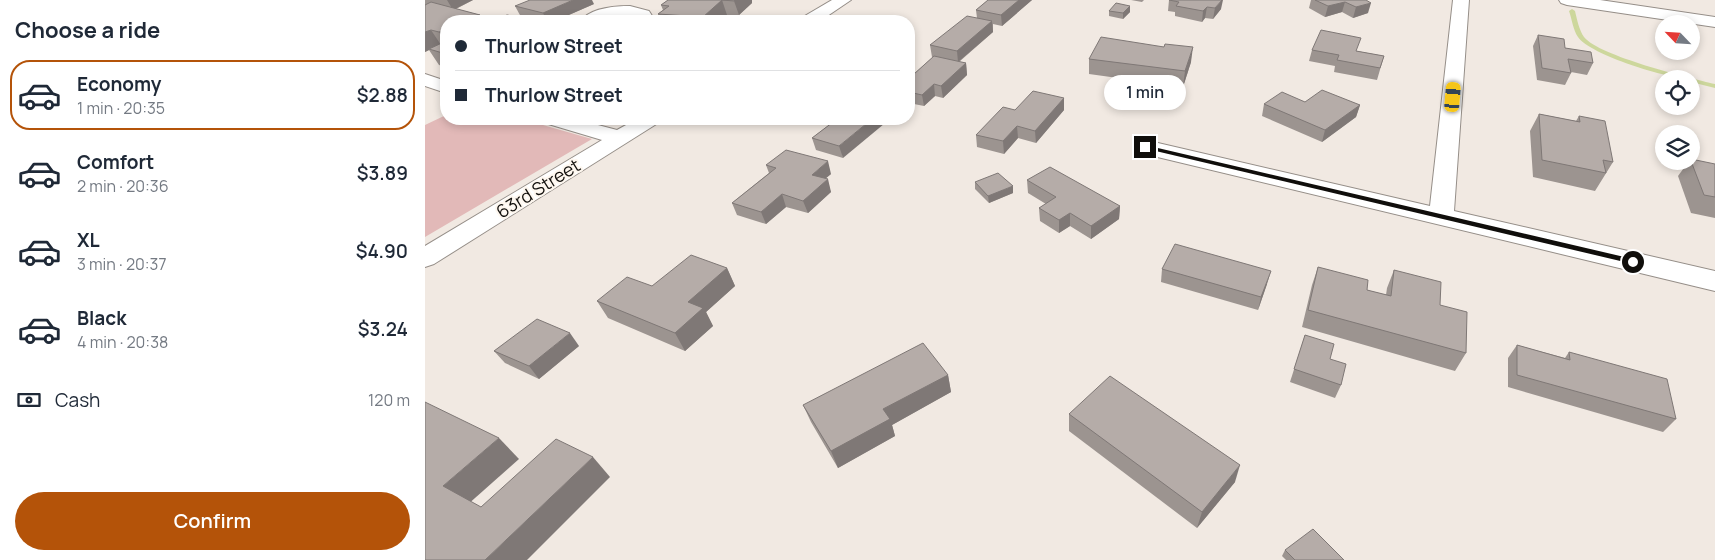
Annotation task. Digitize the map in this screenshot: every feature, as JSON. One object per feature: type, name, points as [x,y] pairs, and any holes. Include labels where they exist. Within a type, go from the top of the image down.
[{"type":"street","points":[[819,15],[843,0]]},
{"type":"street","points":[[1441,216],[1461,0]]},
{"type":"street","points":[[1567,0],[1715,22]]},
{"type":"street","points":[[605,15],[627,11],[643,15]]},
{"type":"street","points":[[425,80],[440,85]]},
{"type":"street","points":[[573,125],[620,138]]},
{"type":"street","name":"63rd Street","points":[[425,258],[641,125]]},
{"type":"street","points":[[1145,147],[1715,281]]},
{"type":"shaded area","points":[[440,118],[440,125],[543,125],[592,139],[425,237],[425,125]]},
{"type":"building","points":[[530,0],[573,0],[543,13],[515,6]]},
{"type":"building","points":[[668,0],[722,0],[705,15],[658,14],[669,6],[661,5]]},
{"type":"building","points":[[988,0],[1019,0],[1001,15],[976,10]]},
{"type":"building","points":[[1169,0],[1222,0],[1215,8],[1207,7],[1203,11],[1176,6],[1179,2]]},
{"type":"building","points":[[1315,0],[1366,0],[1371,3],[1356,7],[1345,2],[1328,6]]},
{"type":"building","points":[[431,2],[480,15],[440,15],[440,32],[431,30],[425,32],[425,5]]},
{"type":"building","points":[[1116,3],[1130,6],[1123,13],[1109,11]]},
{"type":"building","points":[[967,16],[992,21],[957,51],[930,45]]},
{"type":"building","points":[[1321,30],[1361,38],[1356,51],[1384,56],[1380,68],[1337,60],[1339,55],[1312,50]]},
{"type":"building","points":[[1538,35],[1564,39],[1565,48],[1591,52],[1593,63],[1568,59],[1571,73],[1542,68]]},
{"type":"building","points":[[1101,37],[1164,47],[1165,44],[1193,47],[1185,71],[1089,59]]},
{"type":"building","points":[[440,44],[440,52],[429,49]]},
{"type":"building","points":[[934,56],[966,63],[941,86],[934,84],[922,95],[915,93],[915,73]]},
{"type":"building","points":[[1322,90],[1360,105],[1325,130],[1264,104],[1282,92],[1305,102]]},
{"type":"building","points":[[1033,91],[1064,98],[1035,131],[1017,126],[1003,141],[976,135],[1003,107],[1015,110]]},
{"type":"building","points":[[1539,114],[1580,122],[1579,116],[1605,121],[1613,162],[1603,160],[1606,173],[1542,160]]},
{"type":"building","points":[[829,125],[865,125],[839,146],[812,138]]},
{"type":"building","points":[[786,150],[828,161],[812,175],[828,179],[803,201],[782,194],[761,212],[732,203],[776,168],[766,165]]},
{"type":"building","points":[[1700,161],[1715,164],[1715,197],[1704,195],[1694,170],[1700,170]]},
{"type":"building","points":[[1050,167],[1120,206],[1091,226],[1070,213],[1059,220],[1039,208],[1056,197],[1027,180]]},
{"type":"building","points":[[998,173],[1013,186],[988,196],[975,182]]},
{"type":"building","points":[[1175,244],[1271,271],[1261,297],[1162,269]]},
{"type":"building","points":[[691,255],[727,268],[688,302],[703,308],[675,333],[597,301],[627,277],[652,286]]},
{"type":"building","points":[[1318,267],[1368,280],[1367,290],[1391,296],[1394,270],[1441,282],[1440,305],[1467,312],[1466,353],[1308,310]]},
{"type":"building","points":[[537,319],[570,333],[529,366],[494,351]]},
{"type":"building","points":[[1305,335],[1334,344],[1330,359],[1346,364],[1341,385],[1294,369]]},
{"type":"building","points":[[923,343],[948,375],[883,409],[890,419],[831,451],[803,405]]},
{"type":"building","points":[[1517,345],[1570,360],[1569,352],[1667,379],[1676,419],[1517,375]]},
{"type":"building","points":[[1110,376],[1240,465],[1202,512],[1069,414]]},
{"type":"building","points":[[425,402],[499,438],[443,486],[481,507],[556,439],[593,457],[485,560],[425,560]]},
{"type":"building","points":[[1313,529],[1344,560],[1295,560],[1285,550]]},
{"type":"waterway","points":[[1572,11],[1581,37],[1588,43],[1614,56],[1658,70]]},
{"type":"waterway","points":[[1700,82],[1715,86]]},
{"type":"route","points":[[1145,147],[1633,262]]}]
